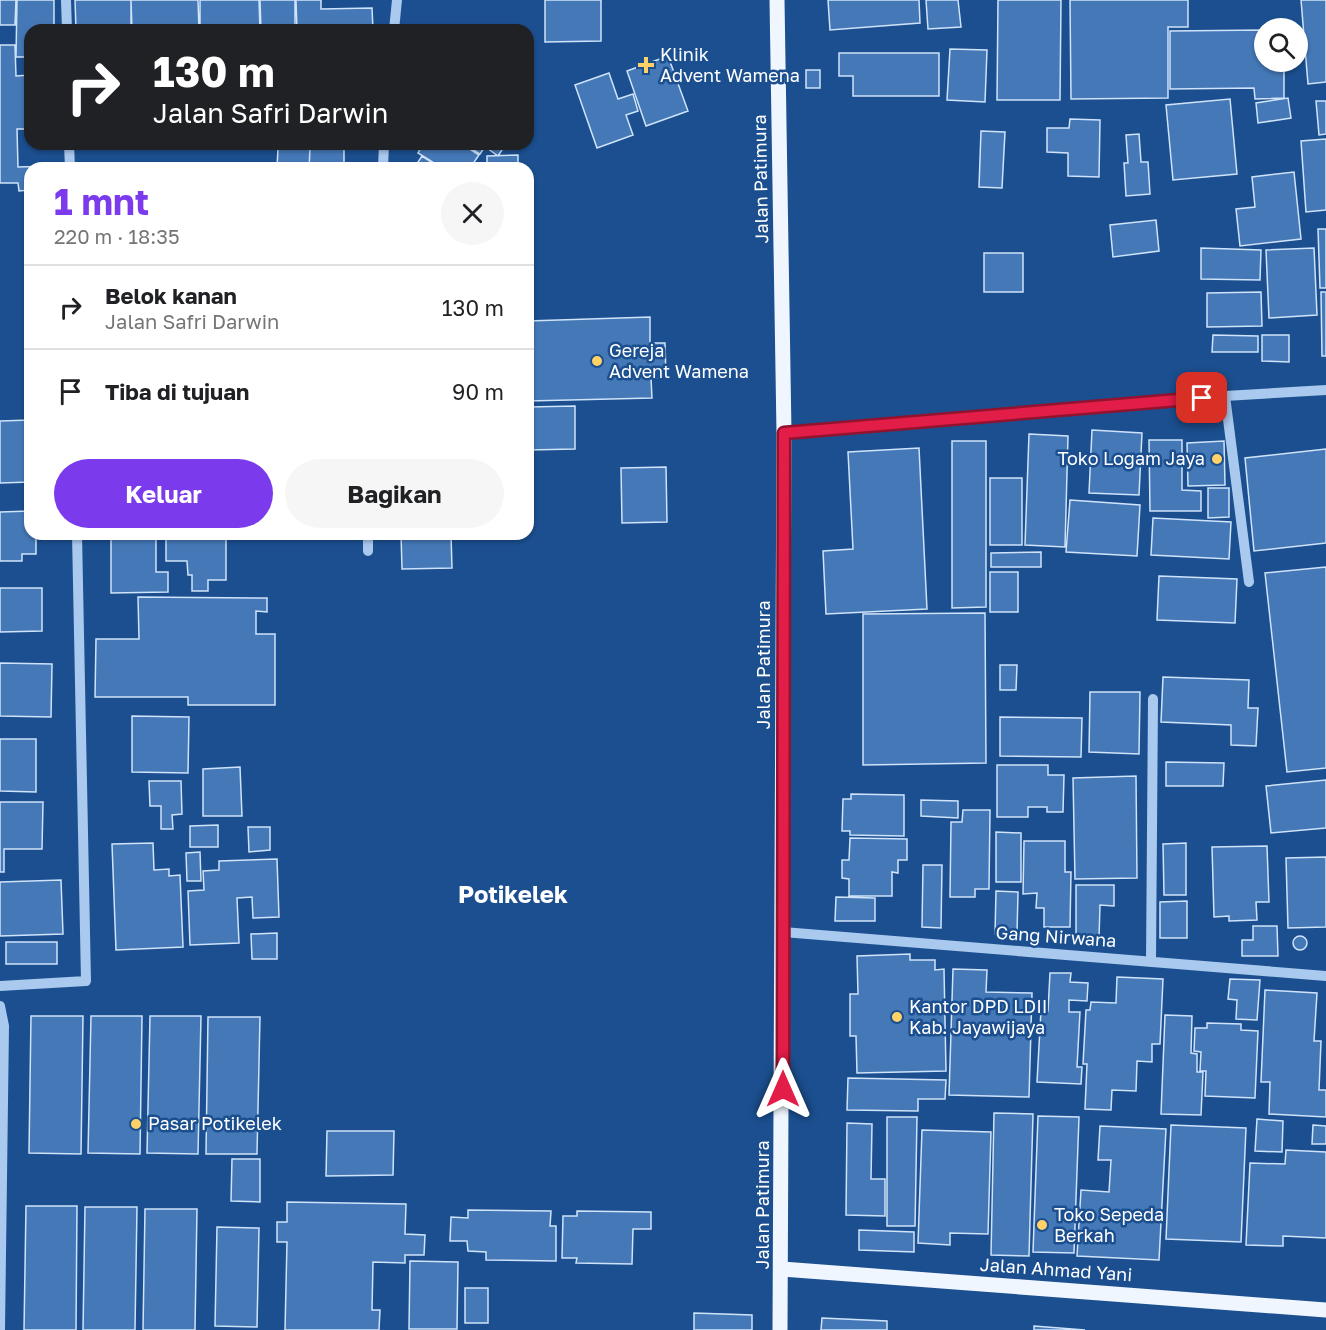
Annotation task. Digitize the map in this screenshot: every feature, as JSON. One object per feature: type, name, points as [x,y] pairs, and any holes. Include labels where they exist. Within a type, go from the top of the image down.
[{"type":"main road","name":"Jalan Patimura","points":[[777,0],[784,433],[780,1330]]},
{"type":"main road","name":"Jalan Ahmad Yani","points":[[782,1269],[1326,1310]]},
{"type":"street","points":[[66,0],[67,24]]},
{"type":"street","points":[[395,24],[397,0]]},
{"type":"street","points":[[784,433],[1226,396],[1326,390]]},
{"type":"street","points":[[1226,396],[1249,582]]},
{"type":"street","points":[[0,988],[86,981],[77,540]]},
{"type":"street","points":[[368,540],[368,551]]},
{"type":"street","points":[[1151,961],[1153,699]]},
{"type":"street","name":"Gang Nirwana","points":[[783,932],[1326,976]]},
{"type":"street","points":[[0,1006],[4,1026],[0,1330]]},
{"type":"building","points":[[0,0],[16,0],[15,25],[0,25]]},
{"type":"building","points":[[17,0],[54,0],[54,24],[24,24],[24,57],[16,57]]},
{"type":"building","points":[[75,0],[131,0],[131,24],[76,24]]},
{"type":"building","points":[[131,0],[198,0],[199,24],[132,24]]},
{"type":"building","points":[[200,0],[259,0],[260,24],[200,24]]},
{"type":"building","points":[[260,0],[295,0],[295,24],[261,24]]},
{"type":"building","points":[[296,0],[321,0],[321,9],[372,8],[373,24],[297,24]]},
{"type":"building","points":[[545,0],[601,0],[601,41],[545,42]]},
{"type":"building","points":[[828,0],[919,0],[920,23],[830,30]]},
{"type":"building","points":[[926,0],[958,0],[961,27],[928,29]]},
{"type":"building","points":[[998,0],[1061,0],[1060,100],[997,100]]},
{"type":"building","points":[[1070,0],[1188,0],[1188,27],[1168,27],[1168,98],[1071,99]]},
{"type":"building","points":[[1301,0],[1326,0],[1326,82],[1308,84],[1308,18],[1302,18]]},
{"type":"building","points":[[1254,30],[1254,72],[1284,72],[1284,98],[1255,99],[1254,88],[1170,89],[1170,31]]},
{"type":"building","points":[[0,45],[15,45],[16,76],[24,75],[24,129],[17,129],[18,167],[24,167],[24,191],[19,191],[18,183],[0,183]]},
{"type":"building","points":[[950,49],[987,50],[985,102],[947,100]]},
{"type":"building","points":[[839,53],[939,53],[939,96],[853,96],[853,76],[839,76]]},
{"type":"building","points":[[668,56],[688,111],[646,126],[627,71]]},
{"type":"building","points":[[806,70],[820,70],[820,88],[806,88]]},
{"type":"building","points":[[609,73],[618,99],[633,94],[638,111],[626,115],[633,135],[597,148],[575,85]]},
{"type":"building","points":[[1288,98],[1291,118],[1258,123],[1256,103]]},
{"type":"building","points":[[1230,99],[1237,174],[1173,180],[1166,105]]},
{"type":"building","points":[[1316,101],[1326,101],[1326,134],[1319,135]]},
{"type":"building","points":[[1070,119],[1100,120],[1099,177],[1068,176],[1068,153],[1047,152],[1047,128],[1069,128]]},
{"type":"building","points":[[981,131],[1005,132],[1002,188],[979,187]]},
{"type":"building","points":[[1139,134],[1141,162],[1148,162],[1150,194],[1126,196],[1124,163],[1128,163],[1126,135]]},
{"type":"building","points":[[1326,139],[1326,210],[1306,212],[1301,141]]},
{"type":"building","points":[[278,150],[310,150],[309,162],[277,162]]},
{"type":"building","points":[[310,150],[344,150],[344,162],[309,162]]},
{"type":"building","points":[[420,150],[471,150],[479,155],[474,162],[432,162],[418,153]]},
{"type":"building","points":[[490,150],[502,150],[498,156]]},
{"type":"building","points":[[518,155],[518,162],[487,162],[487,156]]},
{"type":"building","points":[[422,156],[431,162],[418,162]]},
{"type":"building","points":[[1294,172],[1301,239],[1240,246],[1236,209],[1255,207],[1252,177]]},
{"type":"building","points":[[1156,220],[1159,251],[1113,257],[1110,225]]},
{"type":"building","points":[[1318,229],[1326,229],[1326,288],[1320,288]]},
{"type":"building","points":[[1201,248],[1261,250],[1260,280],[1201,279]]},
{"type":"building","points":[[1314,248],[1317,315],[1269,318],[1266,250]]},
{"type":"building","points":[[984,253],[1023,253],[1023,292],[984,292]]},
{"type":"building","points":[[1261,292],[1262,326],[1207,327],[1207,293]]},
{"type":"building","points":[[1321,292],[1326,292],[1326,356],[1322,356]]},
{"type":"building","name":"Gereja Advent Wamena","points":[[650,317],[650,343],[665,343],[666,378],[651,378],[652,398],[534,401],[534,321]]},
{"type":"building","points":[[1213,335],[1258,336],[1258,352],[1212,352]]},
{"type":"building","points":[[1262,335],[1289,335],[1289,362],[1262,361]]},
{"type":"building","points":[[575,406],[575,449],[534,450],[534,407]]},
{"type":"building","points":[[24,420],[24,482],[0,483],[0,421]]},
{"type":"building","points":[[1092,430],[1142,433],[1139,495],[1089,493]]},
{"type":"building","points":[[1029,434],[1068,436],[1065,547],[1025,545]]},
{"type":"building","points":[[1149,440],[1182,440],[1182,490],[1201,491],[1201,511],[1150,511]]},
{"type":"building","points":[[952,441],[986,441],[986,607],[952,608]]},
{"type":"building","points":[[1224,441],[1225,485],[1188,486],[1187,443]]},
{"type":"building","points":[[919,448],[927,609],[826,614],[823,551],[853,549],[848,452]]},
{"type":"building","points":[[1326,449],[1326,543],[1254,551],[1245,458]]},
{"type":"building","points":[[666,467],[667,522],[622,523],[621,468]]},
{"type":"building","points":[[990,478],[1022,478],[1022,545],[990,545]]},
{"type":"building","points":[[1208,488],[1229,488],[1229,517],[1208,518]]},
{"type":"building","points":[[1070,500],[1140,505],[1137,556],[1066,552]]},
{"type":"building","points":[[24,511],[24,540],[36,540],[36,554],[22,554],[22,561],[0,561],[0,512]]},
{"type":"building","points":[[1153,518],[1231,522],[1229,559],[1151,555]]},
{"type":"building","points":[[111,540],[156,540],[156,572],[168,572],[168,592],[111,593]]},
{"type":"building","points":[[166,540],[226,540],[226,580],[208,580],[208,591],[192,591],[192,575],[188,575],[187,561],[166,561]]},
{"type":"building","points":[[401,540],[451,540],[452,568],[402,569]]},
{"type":"building","points":[[1041,552],[1041,567],[991,567],[991,553]]},
{"type":"building","points":[[1326,567],[1326,768],[1287,772],[1265,573]]},
{"type":"building","points":[[990,572],[1018,572],[1018,612],[990,612]]},
{"type":"building","points":[[1159,576],[1237,579],[1235,623],[1157,620]]},
{"type":"building","points":[[0,588],[42,588],[42,631],[0,632]]},
{"type":"building","points":[[138,597],[267,598],[267,612],[256,611],[256,634],[275,634],[275,705],[188,705],[188,697],[95,697],[96,639],[139,639]]},
{"type":"building","points":[[985,613],[986,763],[863,765],[863,614]]},
{"type":"building","points":[[0,663],[52,664],[51,717],[0,716]]},
{"type":"building","points":[[1000,665],[1017,665],[1016,690],[1000,690]]},
{"type":"building","points":[[1163,677],[1249,680],[1248,708],[1258,708],[1256,746],[1231,745],[1231,725],[1161,722]]},
{"type":"building","points":[[1090,692],[1140,692],[1139,754],[1089,752]]},
{"type":"building","points":[[132,716],[189,717],[188,773],[132,772]]},
{"type":"building","points":[[1000,717],[1082,718],[1081,757],[1000,756]]},
{"type":"building","points":[[0,739],[36,739],[36,792],[0,791]]},
{"type":"building","points":[[1166,762],[1224,763],[1223,786],[1166,786]]},
{"type":"building","points":[[997,765],[1048,765],[1048,775],[1064,775],[1063,812],[1047,812],[1047,807],[1028,807],[1028,817],[997,817]]},
{"type":"building","points":[[240,767],[242,816],[203,816],[203,769]]},
{"type":"building","points":[[1136,776],[1137,878],[1075,879],[1073,778]]},
{"type":"building","points":[[1326,780],[1326,828],[1271,833],[1266,786]]},
{"type":"building","points":[[149,781],[181,781],[182,814],[172,815],[173,829],[161,829],[161,806],[150,806]]},
{"type":"building","points":[[851,794],[904,795],[904,836],[850,835],[850,831],[842,831],[843,799],[851,799]]},
{"type":"building","points":[[921,800],[958,801],[958,818],[921,816]]},
{"type":"building","points":[[0,802],[43,802],[42,849],[4,849],[4,872],[0,872]]},
{"type":"building","points":[[963,810],[990,810],[989,889],[975,889],[975,897],[950,897],[951,822],[962,822]]},
{"type":"building","points":[[218,825],[218,847],[190,847],[190,826]]},
{"type":"building","points":[[248,827],[270,827],[270,850],[249,852]]},
{"type":"building","points":[[996,832],[1021,833],[1021,882],[996,882]]},
{"type":"building","points":[[850,838],[907,839],[907,860],[898,860],[898,873],[892,872],[892,896],[849,896],[849,879],[842,878],[842,860],[849,860]]},
{"type":"building","points":[[1024,841],[1065,841],[1065,872],[1071,872],[1070,927],[1044,927],[1044,908],[1036,908],[1037,893],[1023,894]]},
{"type":"building","points":[[153,843],[154,870],[169,869],[169,876],[180,875],[183,947],[116,950],[112,844]]},
{"type":"building","points":[[1186,843],[1186,895],[1164,895],[1163,844]]},
{"type":"building","points":[[1267,846],[1269,902],[1256,902],[1257,920],[1229,921],[1229,916],[1214,917],[1212,847]]},
{"type":"building","points":[[200,852],[201,881],[187,881],[186,853]]},
{"type":"building","points":[[1326,857],[1326,927],[1288,928],[1286,858]]},
{"type":"building","points":[[277,859],[279,917],[253,918],[252,897],[237,898],[239,943],[190,945],[188,891],[204,890],[203,871],[219,870],[219,861]]},
{"type":"building","points":[[923,865],[942,865],[941,928],[922,927]]},
{"type":"building","points":[[61,880],[63,934],[0,936],[0,882]]},
{"type":"building","points":[[1076,885],[1114,885],[1114,906],[1100,905],[1099,938],[1076,938]]},
{"type":"building","points":[[996,891],[1018,892],[1017,934],[995,934]]},
{"type":"building","points":[[836,897],[875,898],[875,921],[835,921]]},
{"type":"building","points":[[1187,901],[1187,938],[1160,938],[1160,902]]},
{"type":"building","points":[[1253,926],[1277,926],[1278,956],[1242,956],[1242,940],[1253,940]]},
{"type":"building","points":[[277,933],[277,959],[252,959],[251,934]]},
{"type":"building","points":[[1297,936],[1303,936],[1307,943],[1303,950],[1297,950],[1293,946],[1293,940]]},
{"type":"building","points":[[6,942],[57,942],[57,964],[6,964]]},
{"type":"building","points":[[910,954],[910,960],[935,960],[935,970],[944,969],[946,1071],[857,1073],[856,1036],[850,1036],[850,994],[858,994],[857,956]]},
{"type":"building","points":[[953,969],[987,970],[986,992],[1032,993],[1029,1097],[949,1095]]},
{"type":"building","points":[[1050,973],[1071,973],[1070,982],[1088,983],[1087,1001],[1069,1000],[1069,1012],[1080,1012],[1077,1067],[1082,1067],[1081,1084],[1037,1082],[1041,1010],[1048,1011]]},
{"type":"building","points":[[1117,977],[1163,979],[1160,1044],[1152,1044],[1152,1062],[1137,1061],[1136,1091],[1112,1090],[1111,1110],[1085,1109],[1087,1064],[1083,1064],[1086,1010],[1090,1010],[1091,1002],[1116,1003]]},
{"type":"building","points":[[1230,979],[1260,980],[1257,1020],[1236,1019],[1237,1000],[1228,999]]},
{"type":"building","points":[[1265,990],[1317,993],[1314,1041],[1321,1041],[1319,1090],[1326,1090],[1326,1117],[1269,1114],[1270,1082],[1261,1082]]},
{"type":"building","points":[[1165,1015],[1192,1016],[1191,1053],[1197,1054],[1197,1072],[1203,1072],[1201,1115],[1161,1114]]},
{"type":"building","points":[[31,1016],[83,1016],[81,1154],[29,1153]]},
{"type":"building","points":[[91,1016],[142,1016],[140,1154],[88,1153]]},
{"type":"building","points":[[150,1016],[201,1016],[198,1154],[147,1153]]},
{"type":"building","points":[[208,1017],[260,1017],[257,1154],[206,1154]]},
{"type":"building","points":[[1207,1023],[1241,1024],[1241,1030],[1258,1031],[1255,1098],[1205,1096],[1206,1071],[1200,1071],[1201,1052],[1194,1051],[1195,1028],[1207,1028]]},
{"type":"building","points":[[848,1078],[946,1080],[945,1099],[918,1099],[918,1111],[847,1110]]},
{"type":"building","points":[[994,1113],[1033,1114],[1029,1256],[991,1255]]},
{"type":"building","points":[[1038,1116],[1079,1117],[1074,1253],[1033,1252]]},
{"type":"building","points":[[887,1117],[917,1117],[915,1226],[887,1226]]},
{"type":"building","points":[[1257,1119],[1283,1121],[1282,1152],[1255,1151]]},
{"type":"building","points":[[847,1123],[872,1124],[871,1179],[885,1179],[885,1216],[846,1215]]},
{"type":"building","points":[[1171,1125],[1246,1128],[1241,1242],[1166,1239]]},
{"type":"building","points":[[1313,1125],[1326,1126],[1326,1144],[1312,1144]]},
{"type":"building","points":[[1100,1126],[1166,1129],[1159,1260],[1077,1256],[1081,1190],[1109,1192],[1111,1160],[1098,1160]]},
{"type":"building","points":[[922,1130],[991,1132],[988,1234],[950,1233],[950,1245],[918,1243]]},
{"type":"building","points":[[327,1131],[394,1131],[393,1175],[326,1176]]},
{"type":"building","points":[[1286,1150],[1326,1152],[1326,1238],[1283,1236],[1283,1246],[1246,1245],[1250,1163],[1285,1164]]},
{"type":"building","points":[[232,1159],[260,1159],[260,1202],[231,1201]]},
{"type":"building","points":[[287,1202],[406,1204],[405,1234],[425,1235],[424,1255],[405,1255],[405,1263],[373,1262],[372,1310],[380,1310],[379,1330],[285,1330],[287,1242],[277,1242],[277,1222],[287,1222]]},
{"type":"building","points":[[26,1206],[77,1206],[76,1330],[24,1330]]},
{"type":"building","points":[[85,1207],[137,1207],[135,1330],[83,1330]]},
{"type":"building","points":[[145,1209],[197,1209],[195,1330],[143,1330]]},
{"type":"building","points":[[468,1210],[551,1211],[550,1226],[556,1226],[556,1261],[486,1260],[486,1252],[468,1251],[467,1241],[450,1241],[451,1217],[468,1218]]},
{"type":"building","points":[[577,1211],[651,1212],[651,1229],[633,1229],[632,1264],[576,1263],[577,1258],[562,1258],[563,1216],[577,1216]]},
{"type":"building","points":[[217,1227],[259,1228],[257,1327],[215,1326]]},
{"type":"building","points":[[859,1230],[914,1232],[914,1252],[859,1250]]},
{"type":"building","points":[[410,1261],[458,1262],[457,1329],[409,1329]]},
{"type":"building","points":[[465,1288],[488,1288],[488,1323],[465,1323]]},
{"type":"building","points":[[694,1313],[752,1315],[752,1330],[694,1330]]},
{"type":"building","points":[[822,1318],[887,1321],[887,1330],[821,1330]]},
{"type":"building","points":[[1034,1326],[1085,1330],[1034,1330]]},
{"type":"place","name":"Klinik Advent Wamena","points":[[646,65]]},
{"type":"place","name":"Gereja Advent Wamena","points":[[597,361]]},
{"type":"place","name":"Toko Logam Jaya","points":[[1217,459]]},
{"type":"place","name":"Kantor DPD LDII Kab. Jayawijaya","points":[[897,1017]]},
{"type":"place","name":"Pasar Potikelek","points":[[136,1124]]},
{"type":"place","name":"Toko Sepeda Berkah","points":[[1042,1225]]},
{"type":"district","name":"Potikelek","points":[[513,895]]},
{"type":"route","points":[[783,1089],[784,433],[1202,398]]}]
